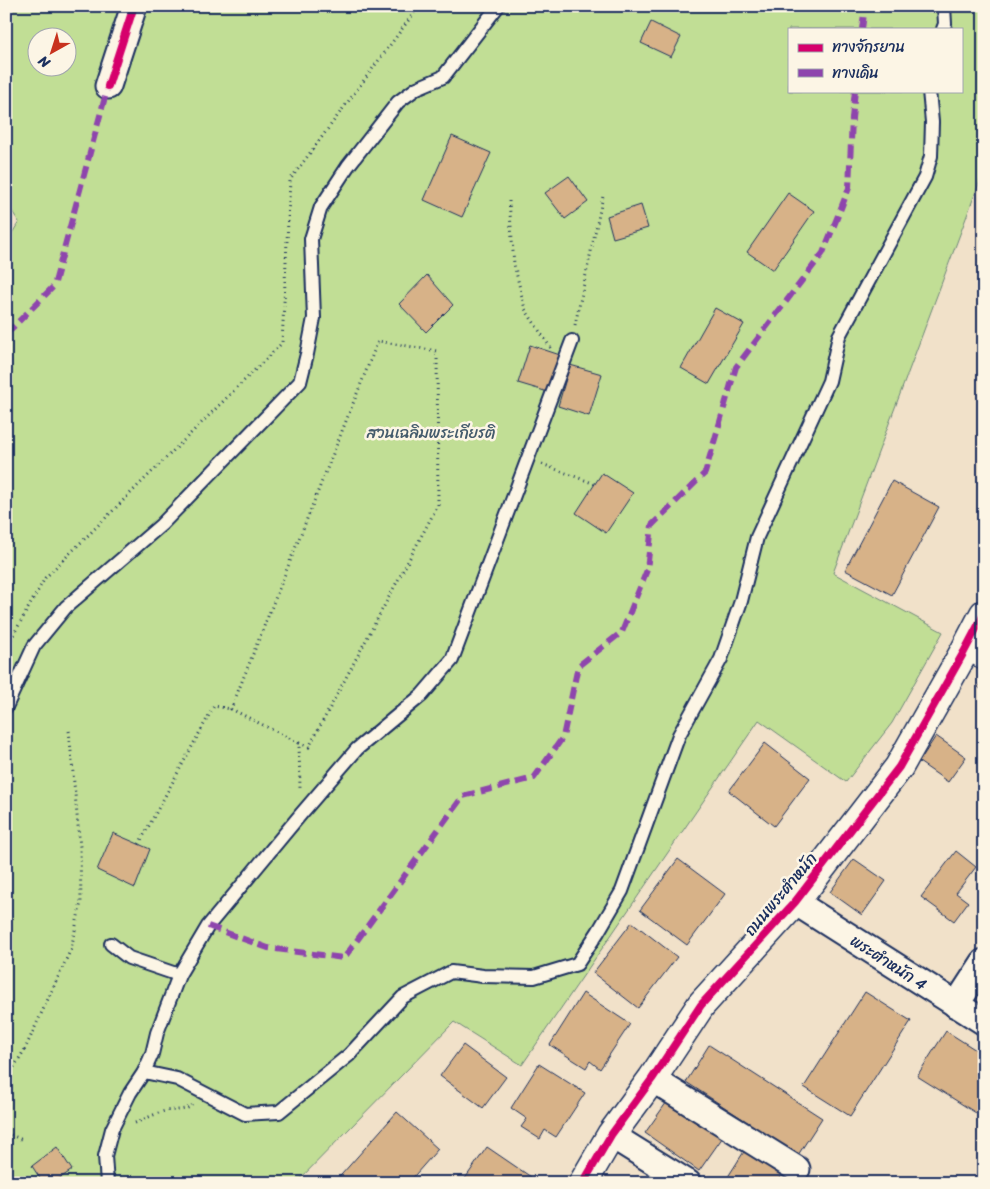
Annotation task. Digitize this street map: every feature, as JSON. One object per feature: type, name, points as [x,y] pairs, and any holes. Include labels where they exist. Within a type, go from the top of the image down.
[{"type":"street","points":[[108,86],[134,6]]},
{"type":"street","name":"ถนนพระตำหนัก","points":[[584,1183],[611,1135],[652,1079],[701,1005],[795,902],[899,767],[974,658],[984,614]]},
{"type":"street","name":"พระตำหนัก 4","points":[[795,902],[984,1022]]},
{"type":"street","points":[[956,1005],[984,962]]},
{"type":"street","points":[[652,1079],[797,1169]]},
{"type":"street","points":[[611,1135],[688,1183]]},
{"type":"lane","points":[[6,707],[34,646],[66,607],[161,525],[300,382],[314,318],[311,238],[321,207],[348,166],[398,102],[418,88],[443,77],[498,6]]},
{"type":"lane","points":[[943,28],[944,6]]},
{"type":"lane","points":[[144,1072],[177,1078],[245,1114],[279,1112],[349,1055],[403,997],[451,972],[483,976],[534,977],[577,964],[622,892],[679,735],[721,659],[741,601],[757,537],[829,381],[839,336],[925,177],[932,156],[932,122],[929,92]]},
{"type":"lane","points":[[107,1183],[105,1156],[112,1128],[130,1093],[144,1072],[152,1054],[179,975],[208,926],[300,814],[357,749],[422,695],[452,660],[572,341]]},
{"type":"lane","points":[[111,944],[129,958],[179,975]]},
{"type":"path","points":[[6,648],[45,578],[282,343],[290,180],[419,6]]},
{"type":"path","points":[[572,341],[602,196]]},
{"type":"path","points":[[509,201],[514,264],[525,309],[552,350],[566,356]]},
{"type":"path","points":[[139,844],[214,706],[231,709],[309,747],[438,505],[437,351],[378,341],[231,709]]},
{"type":"path","points":[[528,458],[595,484]]},
{"type":"path","points":[[6,1080],[25,1050],[71,949],[81,902],[80,847],[69,730]]},
{"type":"path","points":[[299,743],[300,814]]},
{"type":"path","points":[[112,1128],[128,1127],[148,1117],[168,1111],[189,1108],[206,1093]]},
{"type":"path","points":[[6,1133],[23,1140]]},
{"type":"green space","name":"สวนเฉลิมพระเกียรติ","points":[[6,6],[984,6],[984,170],[833,573],[943,632],[892,723],[846,782],[759,720],[522,1065],[454,1022],[296,1183],[6,1183],[6,243],[19,222],[6,202]]},
{"type":"building","points":[[651,22],[681,37],[671,57],[641,43]]},
{"type":"building","points":[[452,136],[491,153],[462,217],[424,200]]},
{"type":"building","points":[[569,176],[588,202],[565,219],[545,193]]},
{"type":"building","points":[[788,193],[814,211],[773,270],[747,252]]},
{"type":"building","points":[[641,205],[648,228],[613,238],[607,216]]},
{"type":"building","points":[[427,275],[453,305],[426,332],[399,304]]},
{"type":"building","points":[[715,308],[744,324],[709,384],[681,368]]},
{"type":"building","points":[[530,345],[560,355],[548,392],[518,383]]},
{"type":"building","points":[[570,365],[602,374],[589,416],[558,406]]},
{"type":"building","points":[[602,473],[633,493],[606,533],[576,513]]},
{"type":"building","points":[[892,481],[939,507],[892,595],[845,570]]},
{"type":"building","points":[[984,678],[984,692],[978,687]]},
{"type":"building","points":[[936,736],[966,757],[948,782],[919,762]]},
{"type":"building","points":[[765,743],[810,778],[774,826],[729,791]]},
{"type":"building","points":[[113,833],[150,849],[135,888],[97,870]]},
{"type":"building","points":[[956,851],[976,867],[956,893],[968,902],[954,921],[921,897]]},
{"type":"building","points":[[678,859],[725,894],[687,945],[640,910]]},
{"type":"building","points":[[854,859],[886,881],[862,915],[830,892]]},
{"type":"building","points":[[632,922],[677,957],[638,1008],[593,973]]},
{"type":"building","points":[[865,992],[911,1021],[850,1116],[804,1087]]},
{"type":"building","points":[[583,993],[630,1024],[600,1069],[590,1061],[586,1068],[550,1045]]},
{"type":"building","points":[[946,1031],[984,1055],[984,1118],[917,1076]]},
{"type":"building","points":[[463,1045],[506,1077],[483,1108],[440,1076]]},
{"type":"building","points":[[709,1045],[822,1118],[798,1155],[686,1082]]},
{"type":"building","points":[[539,1064],[585,1093],[556,1137],[545,1130],[540,1139],[521,1127],[527,1119],[511,1108]]},
{"type":"building","points":[[671,1096],[725,1134],[699,1171],[645,1133]]},
{"type":"building","points":[[397,1112],[438,1149],[408,1183],[334,1183]]},
{"type":"building","points":[[57,1147],[72,1170],[53,1183],[43,1183],[32,1166]]},
{"type":"building","points":[[487,1147],[531,1177],[527,1183],[462,1183]]},
{"type":"building","points":[[745,1150],[782,1174],[776,1183],[724,1183]]},
{"type":"marked path","points":[[862,28],[865,6]]},
{"type":"marked path","points":[[6,334],[54,286],[108,86]]},
{"type":"marked path","points":[[208,926],[268,948],[344,958],[463,796],[534,778],[563,737],[578,666],[622,632],[647,570],[652,525],[705,473],[736,367],[823,253],[849,188],[855,92]]},
{"type":"cycle path","points":[[108,86],[134,6]]},
{"type":"cycle path","points":[[583,1183],[611,1135],[652,1079],[701,1005],[795,902],[899,767],[984,614]]}]
